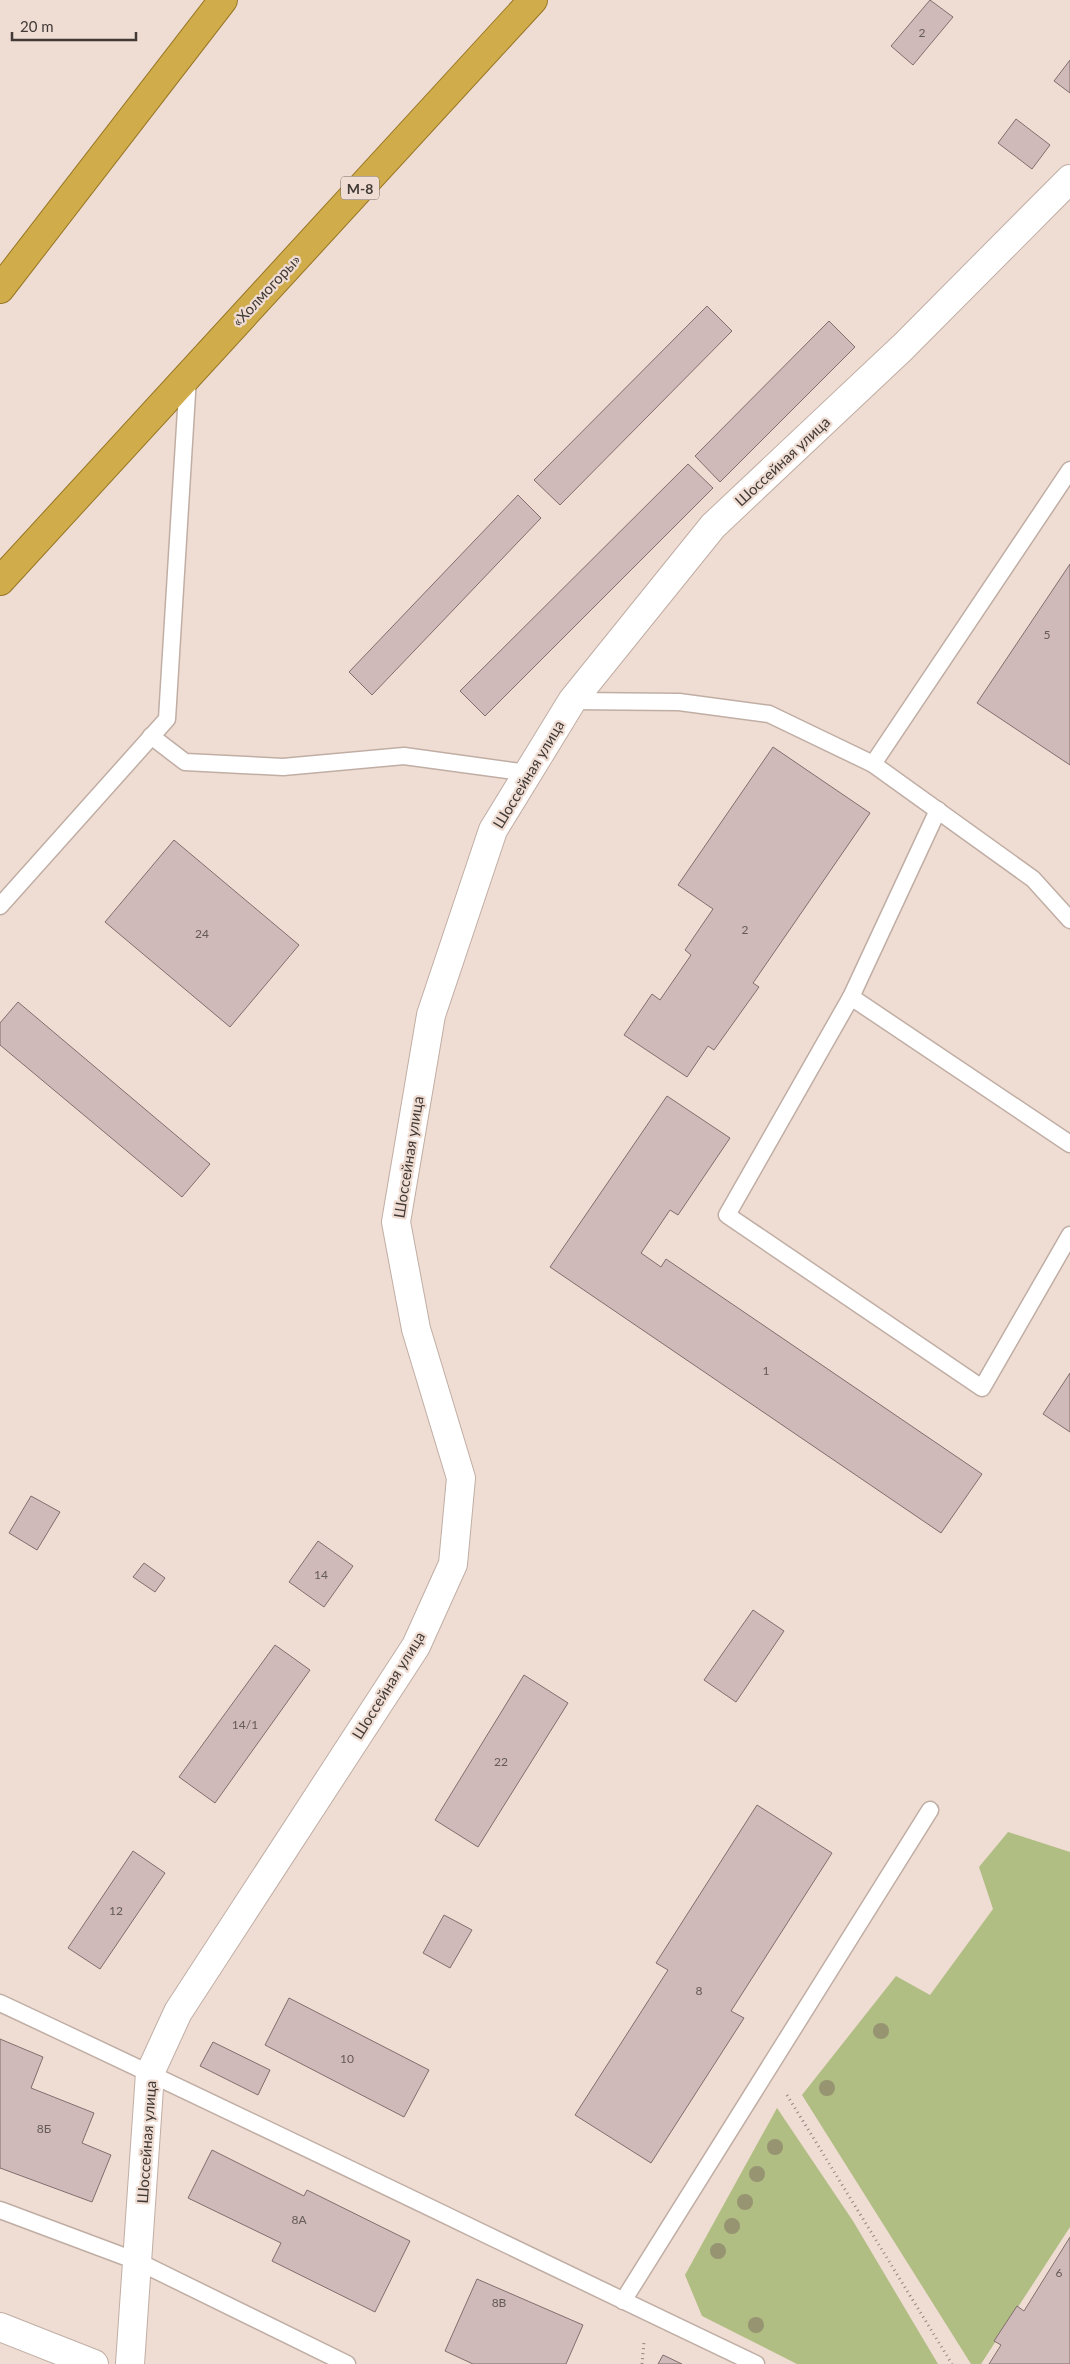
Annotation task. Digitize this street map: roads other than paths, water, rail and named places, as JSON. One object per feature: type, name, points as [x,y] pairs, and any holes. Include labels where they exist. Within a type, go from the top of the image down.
[{"type":"highway","name":"«Холмогоры»","points":[[0,581],[533,0]]},
{"type":"highway","points":[[0,289],[218,4]]},
{"type":"street","name":"Шоссейная улица","points":[[130,2364],[150,2073],[178,2012],[416,1646],[453,1564],[461,1478],[416,1329],[396,1222],[431,1015],[493,830],[572,701],[713,526],[903,347],[1070,180]]},
{"type":"street","points":[[0,2327],[94,2364]]},
{"type":"lane","points":[[0,906],[167,718],[188,375]]},
{"type":"lane","points":[[873,764],[1070,470]]},
{"type":"lane","points":[[572,701],[679,702],[769,714],[873,764],[1033,879],[1070,920]]},
{"type":"lane","points":[[151,736],[185,762],[283,767],[404,756],[528,773]]},
{"type":"lane","points":[[938,810],[852,997],[727,1215],[982,1388],[1070,1235]]},
{"type":"lane","points":[[852,997],[1070,1144]]},
{"type":"lane","points":[[622,2301],[930,1810]]},
{"type":"lane","points":[[0,2003],[756,2364]]},
{"type":"lane","points":[[0,2210],[138,2262],[347,2364]]}]
